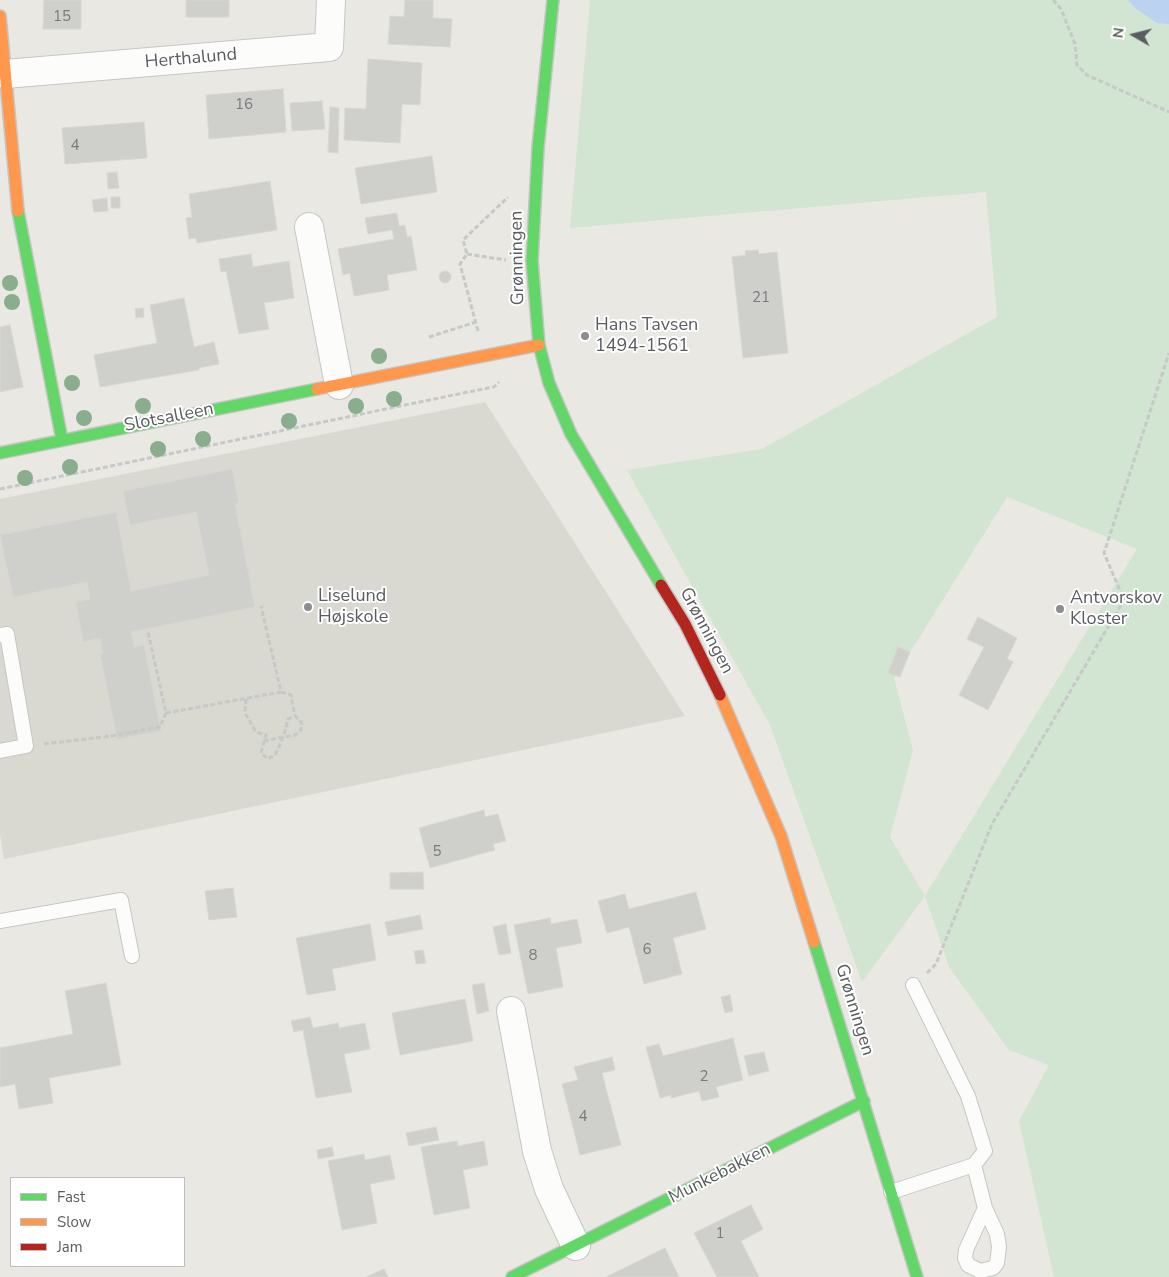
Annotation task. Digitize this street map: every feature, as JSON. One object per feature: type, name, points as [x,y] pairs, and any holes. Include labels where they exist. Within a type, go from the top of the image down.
[{"type":"street","name":"Herthalund","points":[[5,74],[329,47],[332,0]]},
{"type":"street","name":"Grønningen","points":[[553,0],[536,192],[532,264],[539,345],[550,383],[571,434],[686,624],[732,720],[781,836],[917,1277]]},
{"type":"street","points":[[0,16],[19,220],[62,440]]},
{"type":"street","points":[[309,227],[339,385]]},
{"type":"street","name":"Slotsalleen","points":[[0,453],[539,345]]},
{"type":"street","points":[[511,1011],[537,1151],[550,1189],[576,1246]]},
{"type":"street","name":"Munkebakken","points":[[512,1277],[864,1101]]},
{"type":"lane","points":[[0,635],[7,634],[26,746],[0,751]]},
{"type":"lane","points":[[0,921],[121,900],[132,956]]},
{"type":"lane","points":[[891,1192],[974,1165],[986,1151],[968,1096],[913,986]]},
{"type":"lane","points":[[974,1165],[985,1208]]},
{"type":"path","points":[[1053,0],[1061,9],[1075,44],[1077,65],[1087,75],[1169,112]]},
{"type":"path","points":[[494,387],[460,264],[467,254],[464,240],[508,197],[536,192]]},
{"type":"path","points":[[467,254],[532,264]]},
{"type":"path","points":[[913,986],[936,964],[992,824],[1124,600],[1104,553],[1169,353]]},
{"type":"path","points":[[0,490],[494,387],[500,381]]},
{"type":"path","points":[[261,606],[281,692]]},
{"type":"path","points":[[26,746],[111,736],[160,727],[166,713],[148,632]]},
{"type":"path","points":[[166,713],[281,692],[291,695],[295,716],[302,723],[301,730],[295,735],[264,741]]},
{"type":"path","points":[[246,699],[245,713],[256,732],[266,735],[261,753],[268,759],[275,754],[288,719],[295,716]]},
{"type":"shaded area","name":"Liselund Højskole","points":[[485,402],[685,716],[4,859],[0,834],[0,499]]},
{"type":"green space","points":[[590,0],[1169,0],[1169,1277],[1054,1277],[1019,1121],[1049,1065],[1009,1050],[949,967],[925,896],[862,982],[770,725],[627,470],[762,449],[997,317],[986,192],[570,228]],"holes":[[[1007,497],[1137,549],[925,896],[890,837],[913,750],[894,678]]]},
{"type":"water","points":[[1128,0],[1169,0],[1169,24],[1157,23],[1134,7]]},
{"type":"building","points":[[44,0],[81,0],[81,29],[43,29]]},
{"type":"building","points":[[186,0],[229,0],[229,17],[186,17]]},
{"type":"building","points":[[405,0],[433,0],[433,18],[452,19],[450,47],[388,44],[390,16],[404,17]]},
{"type":"building","points":[[368,59],[422,63],[420,105],[402,104],[400,143],[344,140],[345,108],[366,109]]},
{"type":"building","points":[[283,89],[286,132],[209,139],[206,95]]},
{"type":"building","points":[[322,101],[325,129],[292,131],[290,103]]},
{"type":"building","points":[[330,107],[339,108],[338,153],[328,152]]},
{"type":"building","points":[[144,122],[147,158],[65,164],[62,128]]},
{"type":"building","points":[[432,156],[437,192],[361,204],[355,168]]},
{"type":"building","points":[[117,172],[119,188],[108,189],[107,173]]},
{"type":"building","points":[[270,181],[277,230],[197,243],[196,238],[189,239],[186,218],[192,217],[189,194]]},
{"type":"building","points":[[111,197],[120,197],[120,208],[111,208]]},
{"type":"building","points":[[107,198],[108,211],[94,212],[92,200]]},
{"type":"building","points":[[397,213],[399,226],[405,225],[407,237],[411,236],[417,270],[387,275],[389,290],[354,296],[350,273],[343,275],[338,249],[394,239],[392,230],[368,234],[365,218]]},
{"type":"building","points":[[758,250],[759,254],[777,252],[788,353],[743,358],[732,257],[746,255],[745,251]]},
{"type":"building","points":[[251,254],[253,267],[289,261],[294,298],[264,303],[269,329],[239,334],[226,271],[221,272],[219,259]]},
{"type":"building","points":[[443,271],[447,271],[451,277],[447,283],[443,283],[439,279],[439,275]]},
{"type":"building","points":[[184,298],[194,347],[214,342],[219,364],[199,368],[199,370],[100,387],[94,355],[157,343],[150,305]]},
{"type":"building","points":[[143,308],[144,317],[136,318],[135,309]]},
{"type":"building","points":[[10,325],[23,387],[0,392],[0,327]]},
{"type":"building","points":[[232,469],[239,503],[235,504],[255,607],[131,632],[134,647],[144,645],[161,731],[117,739],[100,654],[103,654],[100,638],[83,642],[76,602],[90,599],[87,582],[13,597],[0,535],[116,512],[131,591],[209,575],[196,512],[130,525],[123,491]]},
{"type":"building","points":[[978,617],[1017,638],[1007,659],[1013,662],[988,710],[959,695],[984,647],[967,639]]},
{"type":"building","points":[[898,647],[910,652],[900,677],[888,673]]},
{"type":"building","points":[[484,810],[485,817],[498,814],[506,841],[493,844],[495,850],[430,868],[419,828]]},
{"type":"building","points":[[423,872],[424,889],[390,889],[390,873]]},
{"type":"building","points":[[233,888],[237,917],[209,920],[205,891]]},
{"type":"building","points":[[696,892],[706,929],[673,938],[682,974],[644,984],[629,927],[607,933],[598,901],[625,894],[629,909]]},
{"type":"building","points":[[420,915],[423,929],[388,936],[385,922]]},
{"type":"building","points":[[550,918],[551,924],[577,919],[582,943],[556,948],[563,987],[528,994],[514,925]]},
{"type":"building","points":[[370,924],[376,960],[332,969],[336,990],[307,995],[296,938]]},
{"type":"building","points":[[506,924],[511,953],[499,955],[493,927]]},
{"type":"building","points":[[423,950],[426,963],[416,964],[414,951]]},
{"type":"building","points":[[106,983],[121,1065],[49,1078],[53,1103],[19,1109],[15,1084],[0,1087],[0,1048],[73,1034],[65,991]]},
{"type":"building","points":[[484,983],[489,1011],[477,1014],[472,985]]},
{"type":"building","points":[[730,995],[733,1011],[725,1013],[721,997]]},
{"type":"building","points":[[465,999],[473,1041],[400,1055],[392,1013]]},
{"type":"building","points":[[310,1017],[313,1028],[338,1023],[339,1028],[365,1023],[370,1049],[344,1054],[352,1092],[316,1098],[303,1030],[294,1032],[291,1021]]},
{"type":"building","points":[[733,1038],[743,1080],[716,1087],[719,1097],[702,1101],[699,1091],[671,1098],[671,1095],[660,1098],[646,1047],[659,1044],[663,1056]]},
{"type":"building","points":[[764,1052],[769,1071],[749,1076],[744,1056]]},
{"type":"building","points":[[612,1057],[615,1070],[602,1073],[621,1145],[580,1155],[562,1084],[578,1080],[574,1067]]},
{"type":"building","points":[[436,1127],[439,1140],[409,1146],[406,1133]]},
{"type":"building","points":[[457,1141],[458,1146],[484,1141],[488,1165],[463,1170],[470,1208],[434,1215],[421,1147]]},
{"type":"building","points":[[332,1147],[334,1156],[318,1159],[317,1150]]},
{"type":"building","points":[[364,1154],[365,1160],[390,1155],[395,1179],[370,1184],[377,1223],[342,1230],[328,1161]]},
{"type":"building","points":[[751,1205],[763,1229],[741,1241],[759,1277],[717,1277],[694,1233]]},
{"type":"building","points":[[665,1248],[679,1277],[606,1277]]},
{"type":"building","points":[[384,1269],[388,1277],[366,1277]]},
{"type":"traffic: fast","points":[[553,0],[538,148],[532,261],[539,345],[549,383],[571,434],[661,585]]},
{"type":"traffic: fast","points":[[18,211],[62,440]]},
{"type":"traffic: fast","points":[[0,453],[317,389]]},
{"type":"traffic: fast","points":[[814,942],[917,1277]]},
{"type":"traffic: fast","points":[[512,1277],[864,1101]]},
{"type":"traffic: slow","points":[[0,16],[18,211]]},
{"type":"traffic: slow","points":[[317,389],[539,345]]},
{"type":"traffic: slow","points":[[720,695],[781,836],[814,942]]},
{"type":"traffic: jam","points":[[661,585],[685,624],[720,695]]},
{"type":"place","name":"Hans Tavsen 1494-1561","points":[[585,336]]},
{"type":"place","name":"Liselund Højskole","points":[[308,607]]},
{"type":"place","name":"Antvorskov Kloster","points":[[1060,609]]}]
